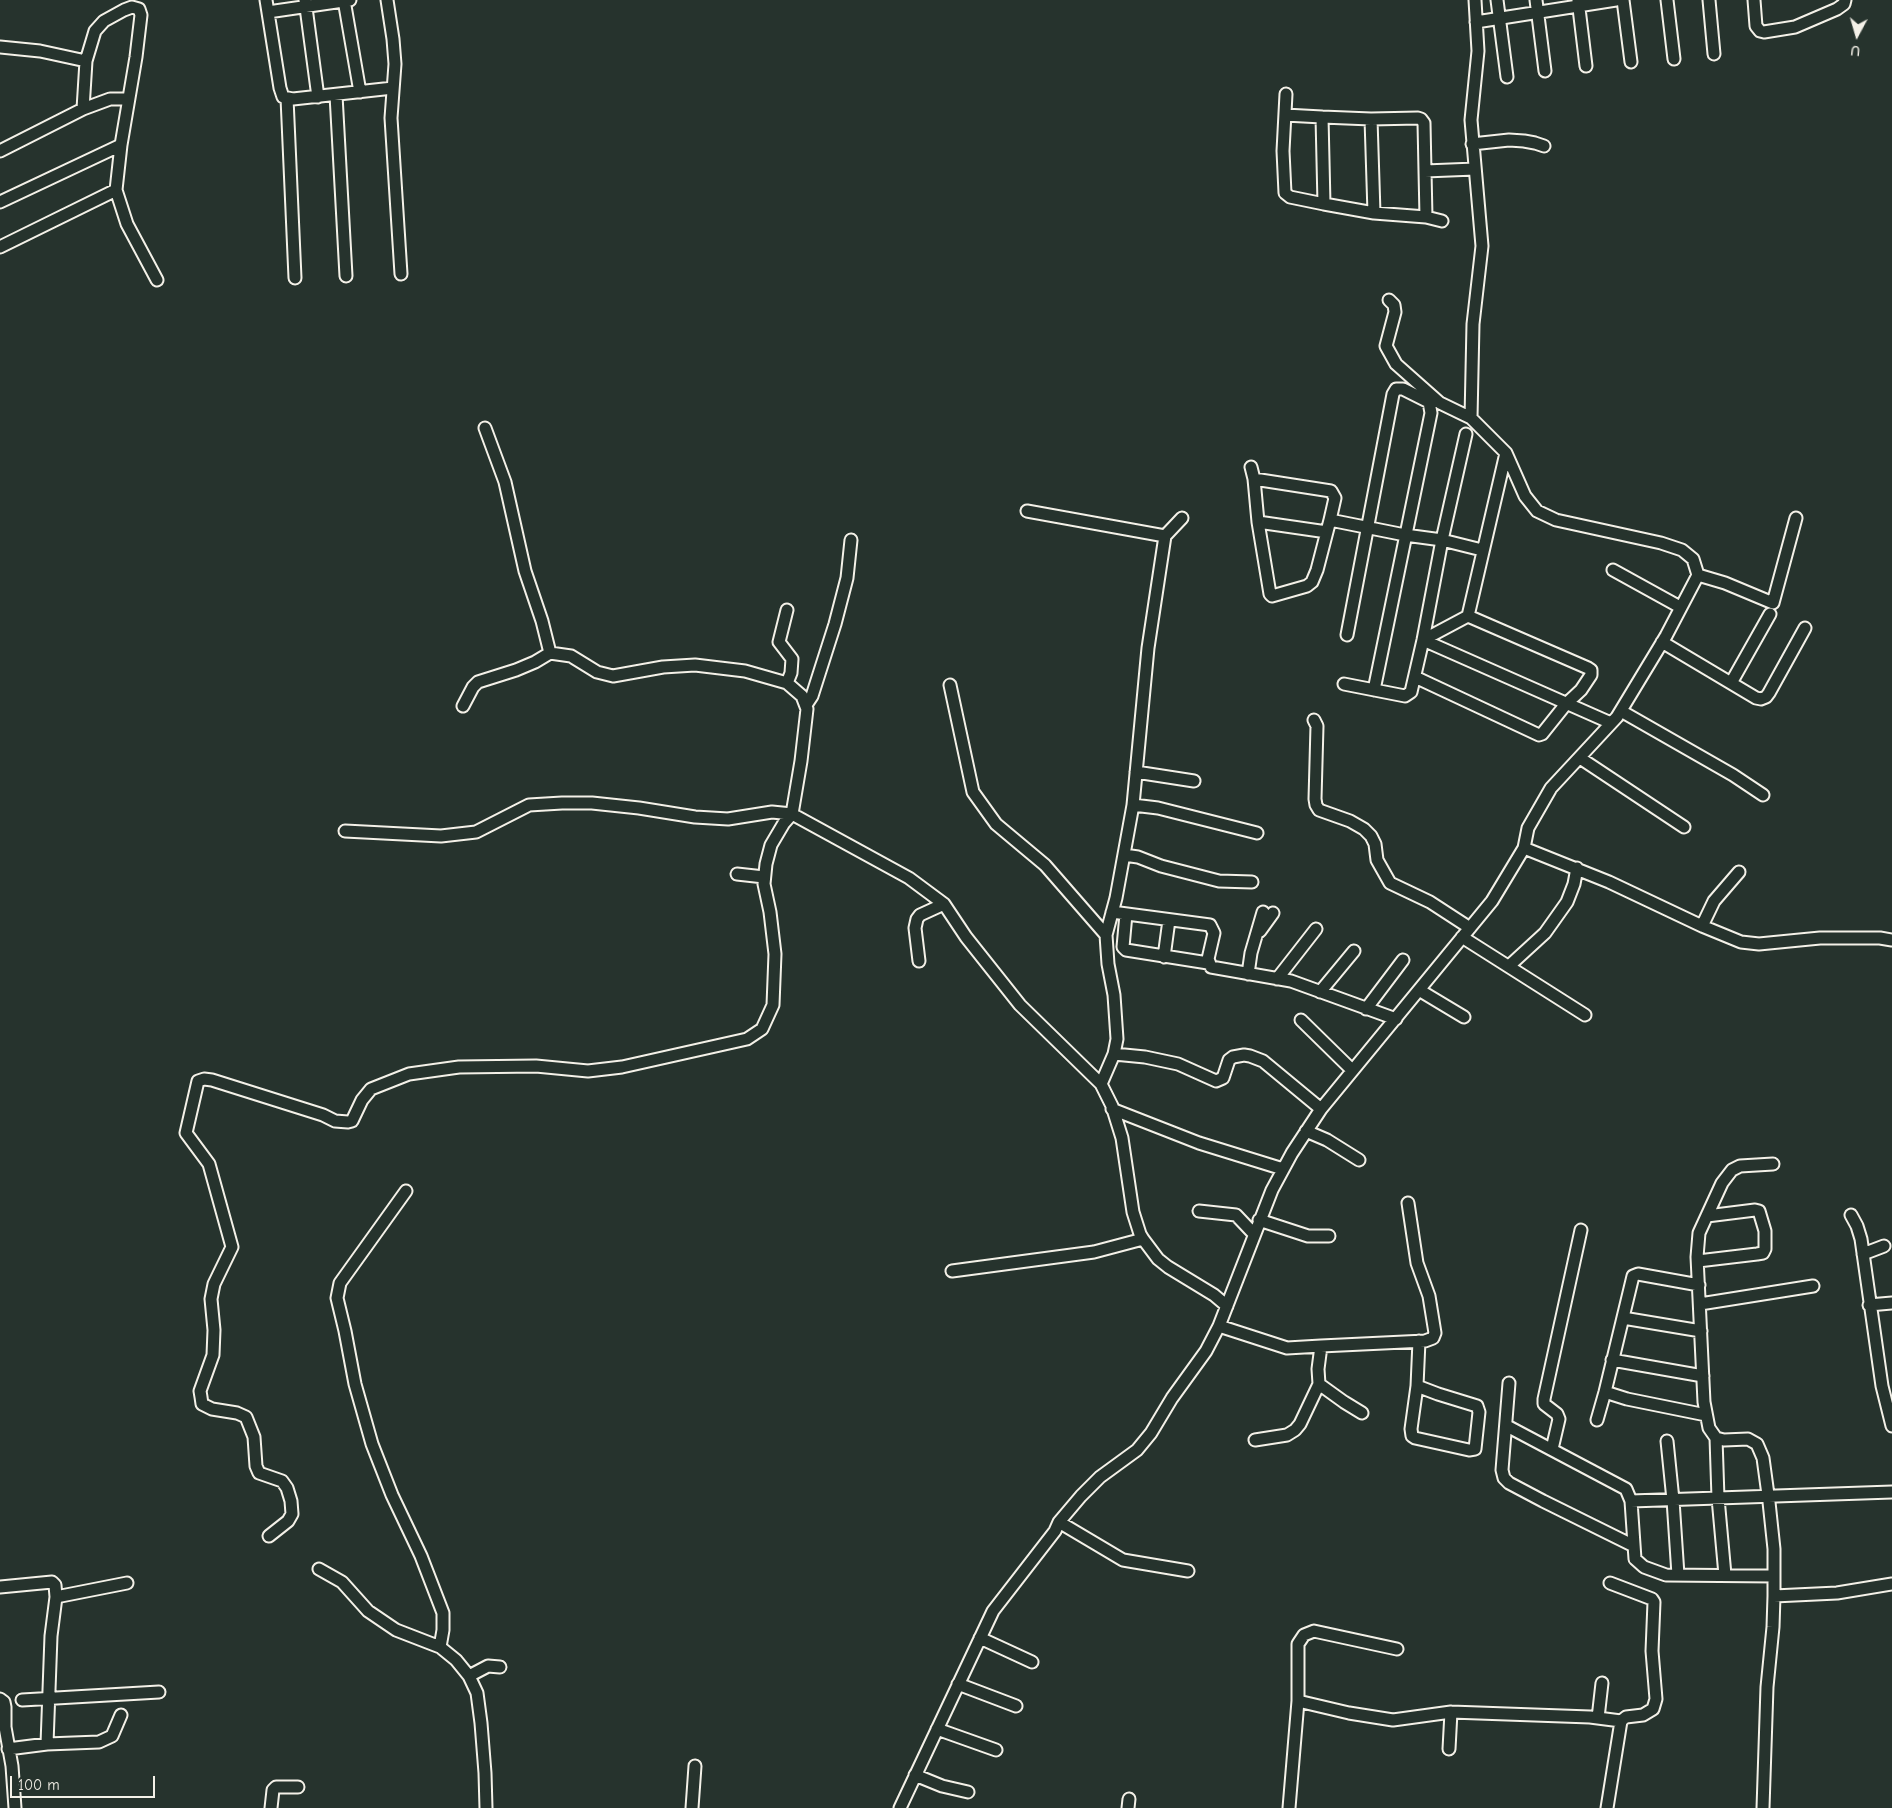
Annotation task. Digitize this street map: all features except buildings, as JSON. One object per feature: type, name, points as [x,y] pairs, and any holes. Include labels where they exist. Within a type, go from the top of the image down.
[{"type":"street","points":[[360,92],[347,0],[267,6],[280,88],[283,96],[287,98],[318,97],[336,95],[393,88]]},
{"type":"street","points":[[387,0],[394,40],[395,76],[392,118],[401,274]]},
{"type":"street","points":[[1471,418],[1473,324],[1482,246],[1472,144],[1472,102],[1478,51],[1475,0]]},
{"type":"street","points":[[1498,0],[1507,77]]},
{"type":"street","points":[[1536,0],[1545,71]]},
{"type":"street","points":[[1476,22],[1578,3],[1616,0]]},
{"type":"street","points":[[1624,0],[1631,62]]},
{"type":"street","points":[[1667,0],[1674,59]]},
{"type":"street","points":[[1709,0],[1714,54]]},
{"type":"street","points":[[1754,0],[1756,26],[1760,31],[1764,32],[1795,26],[1837,9],[1844,4],[1845,0]]},
{"type":"street","points":[[306,3],[318,97]]},
{"type":"street","points":[[1578,3],[1586,66]]},
{"type":"street","points":[[83,109],[86,61],[92,38],[98,25],[128,8],[139,9],[141,15],[138,40],[121,144],[116,190],[127,224],[157,280]]},
{"type":"street","points":[[0,47],[86,61]]},
{"type":"street","points":[[1286,94],[1283,151],[1285,193],[1290,197],[1374,213],[1426,217],[1442,221]]},
{"type":"street","points":[[336,95],[346,276]]},
{"type":"street","points":[[287,98],[295,278]]},
{"type":"street","points":[[0,151],[83,109],[110,99],[128,99]]},
{"type":"street","points":[[1284,115],[1371,120],[1421,119],[1424,123],[1426,217]]},
{"type":"street","points":[[1322,117],[1324,204]]},
{"type":"street","points":[[1371,120],[1374,213]]},
{"type":"street","points":[[1472,144],[1509,140],[1524,141],[1544,146]]},
{"type":"street","points":[[0,202],[121,144]]},
{"type":"street","points":[[1425,171],[1475,169]]},
{"type":"street","points":[[0,247],[116,190]]},
{"type":"street","points":[[900,1808],[993,1611],[1055,1531],[1059,1522],[1081,1496],[1100,1477],[1121,1463],[1141,1445],[1201,1359],[1219,1326],[1235,1289],[1259,1220],[1283,1169],[1306,1131],[1352,1070],[1492,901],[1524,848],[1528,828],[1551,788],[1621,711],[1662,642],[1698,575],[1693,560],[1682,550],[1661,543],[1556,520],[1537,512],[1525,496],[1506,453],[1471,418],[1440,403],[1396,364],[1386,346],[1395,312],[1394,305],[1389,300]]},
{"type":"street","points":[[1347,635],[1393,394],[1396,389],[1402,388],[1426,399],[1432,408],[1374,690]]},
{"type":"street","points":[[485,428],[506,482],[525,571],[542,620],[550,653]]},
{"type":"street","points":[[1344,684],[1407,696],[1411,692],[1466,434]]},
{"type":"street","points":[[1423,640],[1468,616],[1506,453]]},
{"type":"street","points":[[1252,473],[1331,491],[1335,498],[1330,520],[1312,582],[1307,586],[1273,596],[1270,594],[1252,473]]},
{"type":"street","points":[[1027,511],[1164,536]]},
{"type":"street","points":[[1101,1084],[1114,1054],[1117,1039],[1106,935],[1133,805],[1148,648],[1164,536],[1182,518]]},
{"type":"street","points":[[1698,575],[1725,583],[1773,603],[1796,518]]},
{"type":"street","points":[[1330,520],[1405,535],[1442,540],[1482,550]]},
{"type":"street","points":[[1258,522],[1327,532]]},
{"type":"street","points":[[806,705],[812,696],[835,624],[847,578],[851,540]]},
{"type":"street","points":[[1613,570],[1680,607]]},
{"type":"street","points":[[787,610],[779,642],[792,659],[792,673],[787,683]]},
{"type":"street","points":[[1731,683],[1770,614]]},
{"type":"street","points":[[1415,677],[1539,735],[1542,734],[1566,704],[1581,690],[1590,677],[1590,669],[1468,616]]},
{"type":"street","points":[[1662,642],[1756,698],[1761,699],[1766,697],[1805,628]]},
{"type":"street","points":[[1423,640],[1611,723]]},
{"type":"street","points":[[269,1536],[288,1522],[292,1514],[287,1488],[282,1481],[259,1473],[256,1466],[254,1437],[246,1417],[237,1413],[212,1409],[202,1404],[200,1391],[213,1355],[214,1330],[211,1299],[214,1284],[232,1247],[209,1164],[186,1133],[198,1081],[204,1079],[212,1080],[323,1114],[335,1121],[348,1122],[352,1121],[362,1100],[371,1089],[409,1074],[459,1067],[536,1066],[588,1071],[622,1067],[747,1039],[762,1029],[773,1005],[775,954],[764,877],[771,845],[784,823],[792,814],[806,726],[807,709],[802,696],[787,683],[745,671],[695,665],[663,667],[613,676],[597,672],[571,656],[550,653],[536,662],[478,682],[463,706]]},
{"type":"street","points":[[950,685],[973,792],[996,824],[1045,865],[1106,935]]},
{"type":"street","points":[[1621,711],[1733,775],[1763,795]]},
{"type":"street","points":[[1314,720],[1317,726],[1316,805],[1320,810],[1350,820],[1371,836],[1375,844],[1377,860],[1390,882],[1430,902],[1470,928]]},
{"type":"street","points":[[1580,758],[1684,828]]},
{"type":"street","points":[[1136,772],[1194,781]]},
{"type":"street","points":[[345,831],[441,836],[476,832],[529,805],[562,802],[592,803],[695,817],[728,819],[772,812],[792,814],[909,878],[944,904],[966,937],[1020,1005],[1101,1084],[1122,1138],[1133,1212],[1140,1234],[1144,1240],[1158,1259],[1168,1267],[1214,1295],[1227,1306]]},
{"type":"street","points":[[1133,805],[1158,808],[1258,833]]},
{"type":"street","points":[[1524,848],[1577,868],[1741,942],[1759,944],[1820,938],[1880,938],[1892,940]]},
{"type":"street","points":[[1124,855],[1138,857],[1161,866],[1219,881],[1252,882]]},
{"type":"street","points":[[1509,966],[1545,933],[1567,902],[1574,884],[1577,868]]},
{"type":"street","points":[[1702,926],[1714,901],[1739,872]]},
{"type":"street","points":[[737,874],[764,877]]},
{"type":"street","points":[[920,961],[915,928],[918,916],[944,904]]},
{"type":"street","points":[[1112,912],[1210,925],[1214,934],[1208,964]]},
{"type":"street","points":[[1248,974],[1254,939],[1268,913]]},
{"type":"street","points":[[1126,914],[1123,947],[1126,950],[1291,981],[1396,1019]]},
{"type":"street","points":[[1164,957],[1169,920]]},
{"type":"street","points":[[1277,979],[1316,929]]},
{"type":"street","points":[[1462,938],[1585,1015]]},
{"type":"street","points":[[1320,992],[1354,951]]},
{"type":"street","points":[[1366,1009],[1403,960]]},
{"type":"street","points":[[1420,990],[1464,1017]]},
{"type":"street","points":[[1301,1020],[1352,1070]]},
{"type":"street","points":[[1114,1054],[1145,1057],[1178,1064],[1216,1081],[1223,1078],[1229,1060],[1233,1057],[1250,1056],[1263,1061],[1321,1109]]},
{"type":"street","points":[[1112,1109],[1199,1143],[1283,1169]]},
{"type":"street","points":[[1306,1131],[1327,1140],[1359,1160]]},
{"type":"street","points":[[1726,1576],[1718,1498],[1716,1438],[1709,1428],[1706,1415],[1698,1262],[1699,1233],[1722,1183],[1732,1170],[1740,1166],[1773,1164]]},
{"type":"street","points":[[406,1191],[340,1283],[337,1298],[355,1384],[372,1444],[392,1495],[421,1556],[443,1613],[442,1639],[469,1676],[477,1693],[485,1773],[486,1808]]},
{"type":"street","points":[[1219,1326],[1286,1348],[1419,1342],[1434,1338],[1435,1333],[1429,1296],[1417,1263],[1408,1203]]},
{"type":"street","points":[[1200,1211],[1236,1215],[1254,1234]]},
{"type":"street","points":[[1698,1262],[1757,1254],[1765,1249],[1765,1231],[1759,1211],[1707,1216]]},
{"type":"street","points":[[1851,1215],[1857,1226],[1882,1386],[1892,1426]]},
{"type":"street","points":[[1259,1220],[1308,1236],[1329,1236]]},
{"type":"street","points":[[1552,1449],[1559,1418],[1557,1414],[1544,1404],[1544,1399],[1581,1230]]},
{"type":"street","points":[[952,1271],[1094,1252],[1144,1240]]},
{"type":"street","points":[[1862,1254],[1884,1246]]},
{"type":"street","points":[[1597,1420],[1634,1275],[1700,1285]]},
{"type":"street","points":[[1700,1304],[1813,1286]]},
{"type":"street","points":[[1870,1304],[1892,1303]]},
{"type":"street","points":[[1623,1318],[1701,1331]]},
{"type":"street","points":[[1418,1386],[1477,1406],[1479,1412],[1475,1449],[1469,1450],[1412,1436],[1411,1429],[1418,1386],[1419,1342]]},
{"type":"street","points":[[1255,1440],[1287,1435],[1300,1424],[1319,1384],[1318,1369],[1321,1346]]},
{"type":"street","points":[[1612,1360],[1703,1376]]},
{"type":"street","points":[[1509,1382],[1502,1470],[1504,1478],[1509,1483],[1634,1546]]},
{"type":"street","points":[[1319,1384],[1362,1412]]},
{"type":"street","points":[[1605,1392],[1627,1399],[1706,1415]]},
{"type":"street","points":[[1507,1426],[1621,1485],[1629,1494],[1634,1559],[1644,1567],[1666,1575],[1774,1576]]},
{"type":"street","points":[[1716,1438],[1724,1440],[1748,1439],[1757,1444],[1763,1458],[1769,1497],[1774,1549],[1774,1596],[1767,1688],[1763,1808]]},
{"type":"street","points":[[1667,1442],[1674,1500],[1678,1575]]},
{"type":"street","points":[[1630,1502],[1892,1492]]},
{"type":"street","points":[[1059,1522],[1123,1560],[1188,1571]]},
{"type":"street","points":[[319,1569],[342,1582],[368,1611],[396,1630],[442,1639]]},
{"type":"street","points":[[0,1587],[52,1582],[56,1585],[51,1636],[47,1744]]},
{"type":"street","points":[[56,1597],[127,1583]]},
{"type":"street","points":[[1607,1808],[1621,1721],[1626,1717],[1643,1715],[1653,1709],[1656,1698],[1652,1651],[1654,1602],[1652,1599],[1610,1583]]},
{"type":"street","points":[[1774,1596],[1837,1593],[1892,1584]]},
{"type":"street","points":[[1289,1808],[1298,1701],[1298,1644],[1304,1635],[1314,1631],[1397,1649]]},
{"type":"street","points":[[980,1638],[1032,1662]]},
{"type":"street","points":[[469,1676],[480,1668],[488,1666],[500,1667]]},
{"type":"street","points":[[958,1684],[1016,1706]]},
{"type":"street","points":[[1598,1718],[1602,1684]]},
{"type":"street","points":[[22,1700],[159,1692]]},
{"type":"street","points":[[0,1699],[4,1702],[5,1707],[5,1727],[12,1766],[15,1808]]},
{"type":"street","points":[[1298,1701],[1349,1713],[1393,1720],[1451,1712],[1598,1718],[1621,1721]]},
{"type":"street","points":[[1449,1749],[1451,1712]]},
{"type":"street","points":[[8,1749],[47,1744],[99,1742],[112,1736],[121,1715]]},
{"type":"street","points":[[937,1729],[996,1750]]},
{"type":"street","points":[[692,1808],[695,1766]]},
{"type":"street","points":[[915,1775],[942,1786],[968,1792]]},
{"type":"street","points":[[271,1808],[276,1787],[298,1787]]}]
